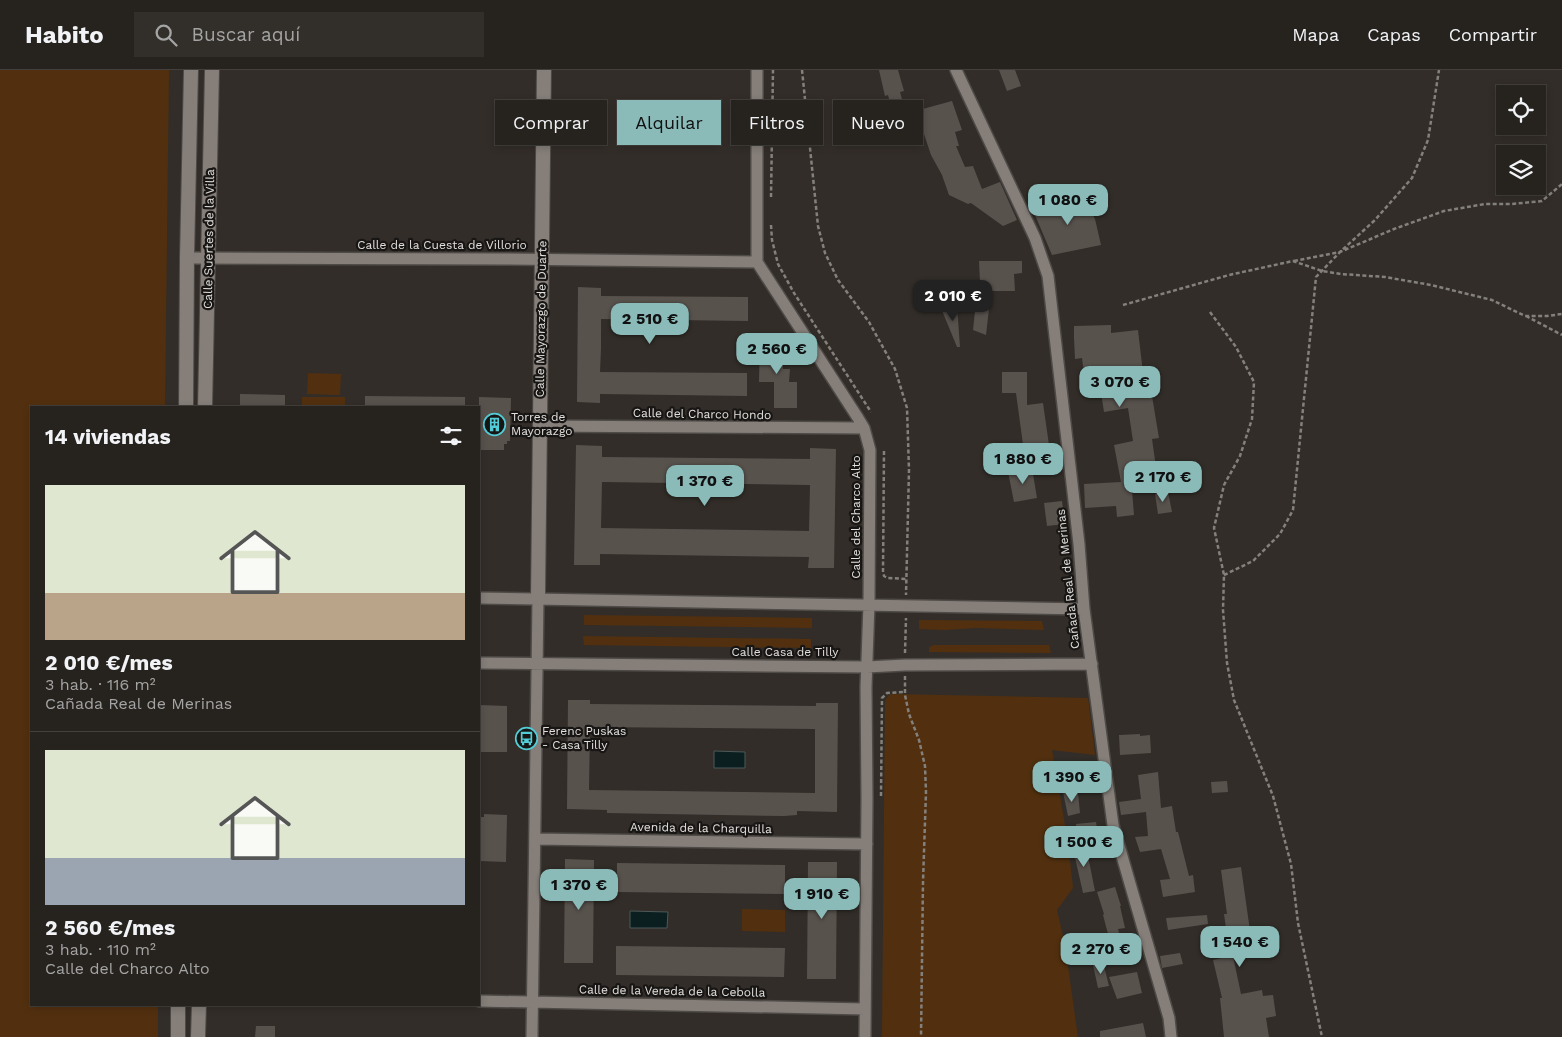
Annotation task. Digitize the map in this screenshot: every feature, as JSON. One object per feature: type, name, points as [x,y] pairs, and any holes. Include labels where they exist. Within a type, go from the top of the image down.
[{"type":"main road","name":"Calle Suertes de la Villa","points":[[186,406],[191,70]]},
{"type":"main road","name":"Calle Suertes de la Villa","points":[[205,406],[212,70]]},
{"type":"main road","name":"Calle Mayorazgo de Duarte","points":[[538,598],[544,70]]},
{"type":"main road","points":[[178,1006],[178,1037]]},
{"type":"main road","points":[[198,1037],[199,1006]]},
{"type":"street","points":[[756,262],[757,70]]},
{"type":"street","name":"Cañada Real de Merinas","points":[[956,70],[1035,238],[1048,276],[1079,544],[1084,609],[1113,825],[1169,1018],[1171,1037]]},
{"type":"street","name":"Calle de la Cuesta de Villorio","points":[[187,258],[756,262]]},
{"type":"street","name":"Calle del Charco Alto","points":[[756,262],[864,428],[871,460],[868,667],[866,687],[865,1037]]},
{"type":"street","name":"Calle del Charco Hondo","points":[[539,426],[864,428]]},
{"type":"street","points":[[480,598],[1084,609]]},
{"type":"street","points":[[532,1037],[538,598]]},
{"type":"street","name":"Calle Casa de Tilly","points":[[480,663],[868,667],[905,665],[1092,664]]},
{"type":"street","name":"Avenida de la Charquilla","points":[[535,839],[867,844]]},
{"type":"street","name":"Calle de la Vereda de la Cebolla","points":[[480,1001],[865,1009]]},
{"type":"path","points":[[771,200],[773,70]]},
{"type":"path","points":[[802,70],[818,226],[825,253],[838,280],[869,322],[895,369],[906,408],[909,470],[905,690],[909,714],[919,740],[925,766],[926,784],[922,1037]]},
{"type":"path","points":[[1224,575],[1253,561],[1280,534],[1293,510],[1316,277],[1375,220],[1412,178],[1428,140],[1439,70]]},
{"type":"path","points":[[1123,305],[1229,275],[1340,252],[1394,229],[1444,211],[1484,204],[1542,202],[1562,184]]},
{"type":"path","points":[[771,220],[772,240],[778,264],[871,413]]},
{"type":"path","points":[[1293,262],[1322,271],[1385,277],[1431,285],[1492,300],[1562,336]]},
{"type":"path","points":[[1210,312],[1236,348],[1254,382],[1252,419],[1240,456],[1224,485],[1214,528],[1224,575],[1223,610],[1227,663],[1234,700],[1273,796],[1291,864],[1298,923],[1322,1037]]},
{"type":"path","points":[[1525,316],[1562,314]]},
{"type":"path","points":[[883,447],[884,576],[907,579]]},
{"type":"path","points":[[881,802],[882,698],[887,693],[905,690]]},
{"type":"shaded area","points":[[0,70],[169,70],[165,406],[30,406],[30,1006],[158,1006],[158,1037],[0,1037]]},
{"type":"shaded area","points":[[308,373],[341,374],[340,395],[307,394]]},
{"type":"shaded area","points":[[302,397],[345,397],[345,406],[302,406]]},
{"type":"shaded area","points":[[584,615],[812,618],[812,628],[584,625]]},
{"type":"shaded area","points":[[919,620],[1042,621],[1044,630],[919,629]]},
{"type":"shaded area","points":[[583,636],[811,639],[811,648],[584,645]]},
{"type":"shaded area","points":[[934,645],[1049,645],[1051,653],[929,652],[929,647]]},
{"type":"shaded area","points":[[890,694],[1088,698],[1095,755],[1052,750],[1068,842],[1073,888],[1057,910],[1065,945],[1078,1037],[882,1037],[885,700]]},
{"type":"shaded area","points":[[742,909],[785,910],[785,932],[742,931]]},
{"type":"water","points":[[714,751],[745,752],[745,768],[714,768]]},
{"type":"water","points":[[630,911],[668,912],[667,928],[630,928]]},
{"type":"building","points":[[879,70],[898,70],[904,91],[900,92],[902,100],[889,100],[888,95],[885,96]]},
{"type":"building","points":[[999,70],[1015,70],[1021,86],[1007,91]]},
{"type":"building","points":[[952,101],[962,130],[955,132],[959,146],[956,146],[965,167],[973,166],[982,189],[1000,182],[1017,220],[1003,226],[971,203],[968,204],[949,195],[942,175],[931,155],[923,131],[923,109]]},
{"type":"building","points":[[1083,196],[1095,219],[1101,245],[1052,255],[1032,208]]},
{"type":"building","points":[[979,261],[1022,261],[1022,273],[1014,274],[1015,291],[991,291],[986,335],[973,330],[976,302],[981,303]]},
{"type":"building","points":[[578,287],[601,288],[601,296],[748,297],[748,321],[601,319],[600,372],[747,373],[747,396],[600,394],[600,403],[577,402]]},
{"type":"building","points":[[957,306],[960,347],[957,347],[941,308]]},
{"type":"building","points":[[1111,325],[1111,333],[1138,330],[1143,373],[1148,372],[1159,438],[1152,439],[1157,474],[1131,478],[1134,515],[1117,517],[1116,506],[1085,508],[1084,484],[1121,482],[1114,445],[1133,441],[1128,408],[1104,412],[1099,379],[1085,381],[1082,358],[1075,359],[1074,338],[1074,326]]},
{"type":"building","points":[[760,337],[771,337],[771,344],[778,344],[778,351],[783,355],[783,369],[790,369],[789,382],[797,382],[797,408],[774,408],[774,382],[759,382]]},
{"type":"building","points":[[1002,372],[1027,372],[1027,405],[1043,403],[1050,452],[1024,452],[1016,393],[1002,393]]},
{"type":"building","points":[[240,394],[285,395],[285,406],[240,406]]},
{"type":"building","points":[[365,396],[465,397],[465,406],[365,406]]},
{"type":"building","points":[[479,397],[511,398],[510,441],[504,444],[504,450],[480,450]]},
{"type":"building","points":[[576,445],[602,446],[602,457],[810,459],[810,448],[836,449],[834,568],[808,568],[809,557],[600,554],[600,565],[574,565]],"holes":[[[602,482],[810,485],[809,531],[601,528]]]},
{"type":"building","points":[[1032,468],[1037,498],[1014,502],[1008,472]]},
{"type":"building","points":[[1168,492],[1172,512],[1158,514],[1155,494]]},
{"type":"building","points":[[1062,501],[1065,524],[1047,526],[1044,503]]},
{"type":"building","points":[[568,700],[590,700],[590,704],[816,706],[816,703],[838,703],[837,812],[797,811],[797,815],[784,816],[607,813],[607,810],[567,809]],"holes":[[[590,727],[815,729],[815,793],[589,790]]]},
{"type":"building","points":[[480,705],[507,706],[507,752],[480,752]]},
{"type":"building","points":[[1140,734],[1140,736],[1150,735],[1151,753],[1120,755],[1119,735]]},
{"type":"building","points":[[1158,772],[1161,808],[1172,806],[1176,832],[1178,832],[1189,876],[1193,875],[1195,892],[1163,897],[1160,880],[1170,879],[1161,849],[1140,852],[1135,837],[1148,836],[1146,812],[1121,815],[1119,802],[1141,799],[1138,775]]},
{"type":"building","points":[[1227,781],[1228,792],[1212,793],[1211,782]]},
{"type":"building","points":[[1063,792],[1078,793],[1080,813],[1068,816]]},
{"type":"building","points":[[484,814],[507,815],[506,862],[480,861],[480,817],[484,817]]},
{"type":"building","points":[[1096,822],[1100,847],[1079,843],[1076,824]]},
{"type":"building","points":[[1072,844],[1086,846],[1095,891],[1083,893]]},
{"type":"building","points":[[565,859],[594,860],[593,963],[564,963]]},
{"type":"building","points":[[808,862],[837,862],[836,979],[807,979]]},
{"type":"building","points":[[617,863],[785,865],[785,894],[617,892]]},
{"type":"building","points":[[1241,867],[1253,952],[1233,956],[1241,994],[1262,990],[1263,996],[1273,995],[1276,1016],[1266,1018],[1269,1037],[1224,1037],[1220,998],[1222,998],[1213,960],[1230,956],[1224,914],[1227,914],[1221,870]]},
{"type":"building","points":[[1115,887],[1125,928],[1118,929],[1122,943],[1092,951],[1089,940],[1108,934],[1097,892]]},
{"type":"building","points":[[1207,915],[1208,924],[1168,930],[1166,918]]},
{"type":"building","points":[[616,946],[785,948],[784,977],[616,975]]},
{"type":"building","points":[[1180,953],[1183,964],[1162,968],[1160,956]]},
{"type":"building","points":[[1103,962],[1109,986],[1098,988],[1093,965]]},
{"type":"building","points":[[1137,972],[1142,993],[1117,999],[1109,977]]},
{"type":"building","points":[[1143,1023],[1146,1037],[1100,1037],[1100,1031]]},
{"type":"building","points":[[256,1026],[275,1026],[275,1037],[255,1037]]},
{"type":"place","name":"Torres de Mayorazgo","points":[[495,424]]},
{"type":"place","name":"Ferenc Puskas - Casa Tilly","points":[[526,738]]}]
